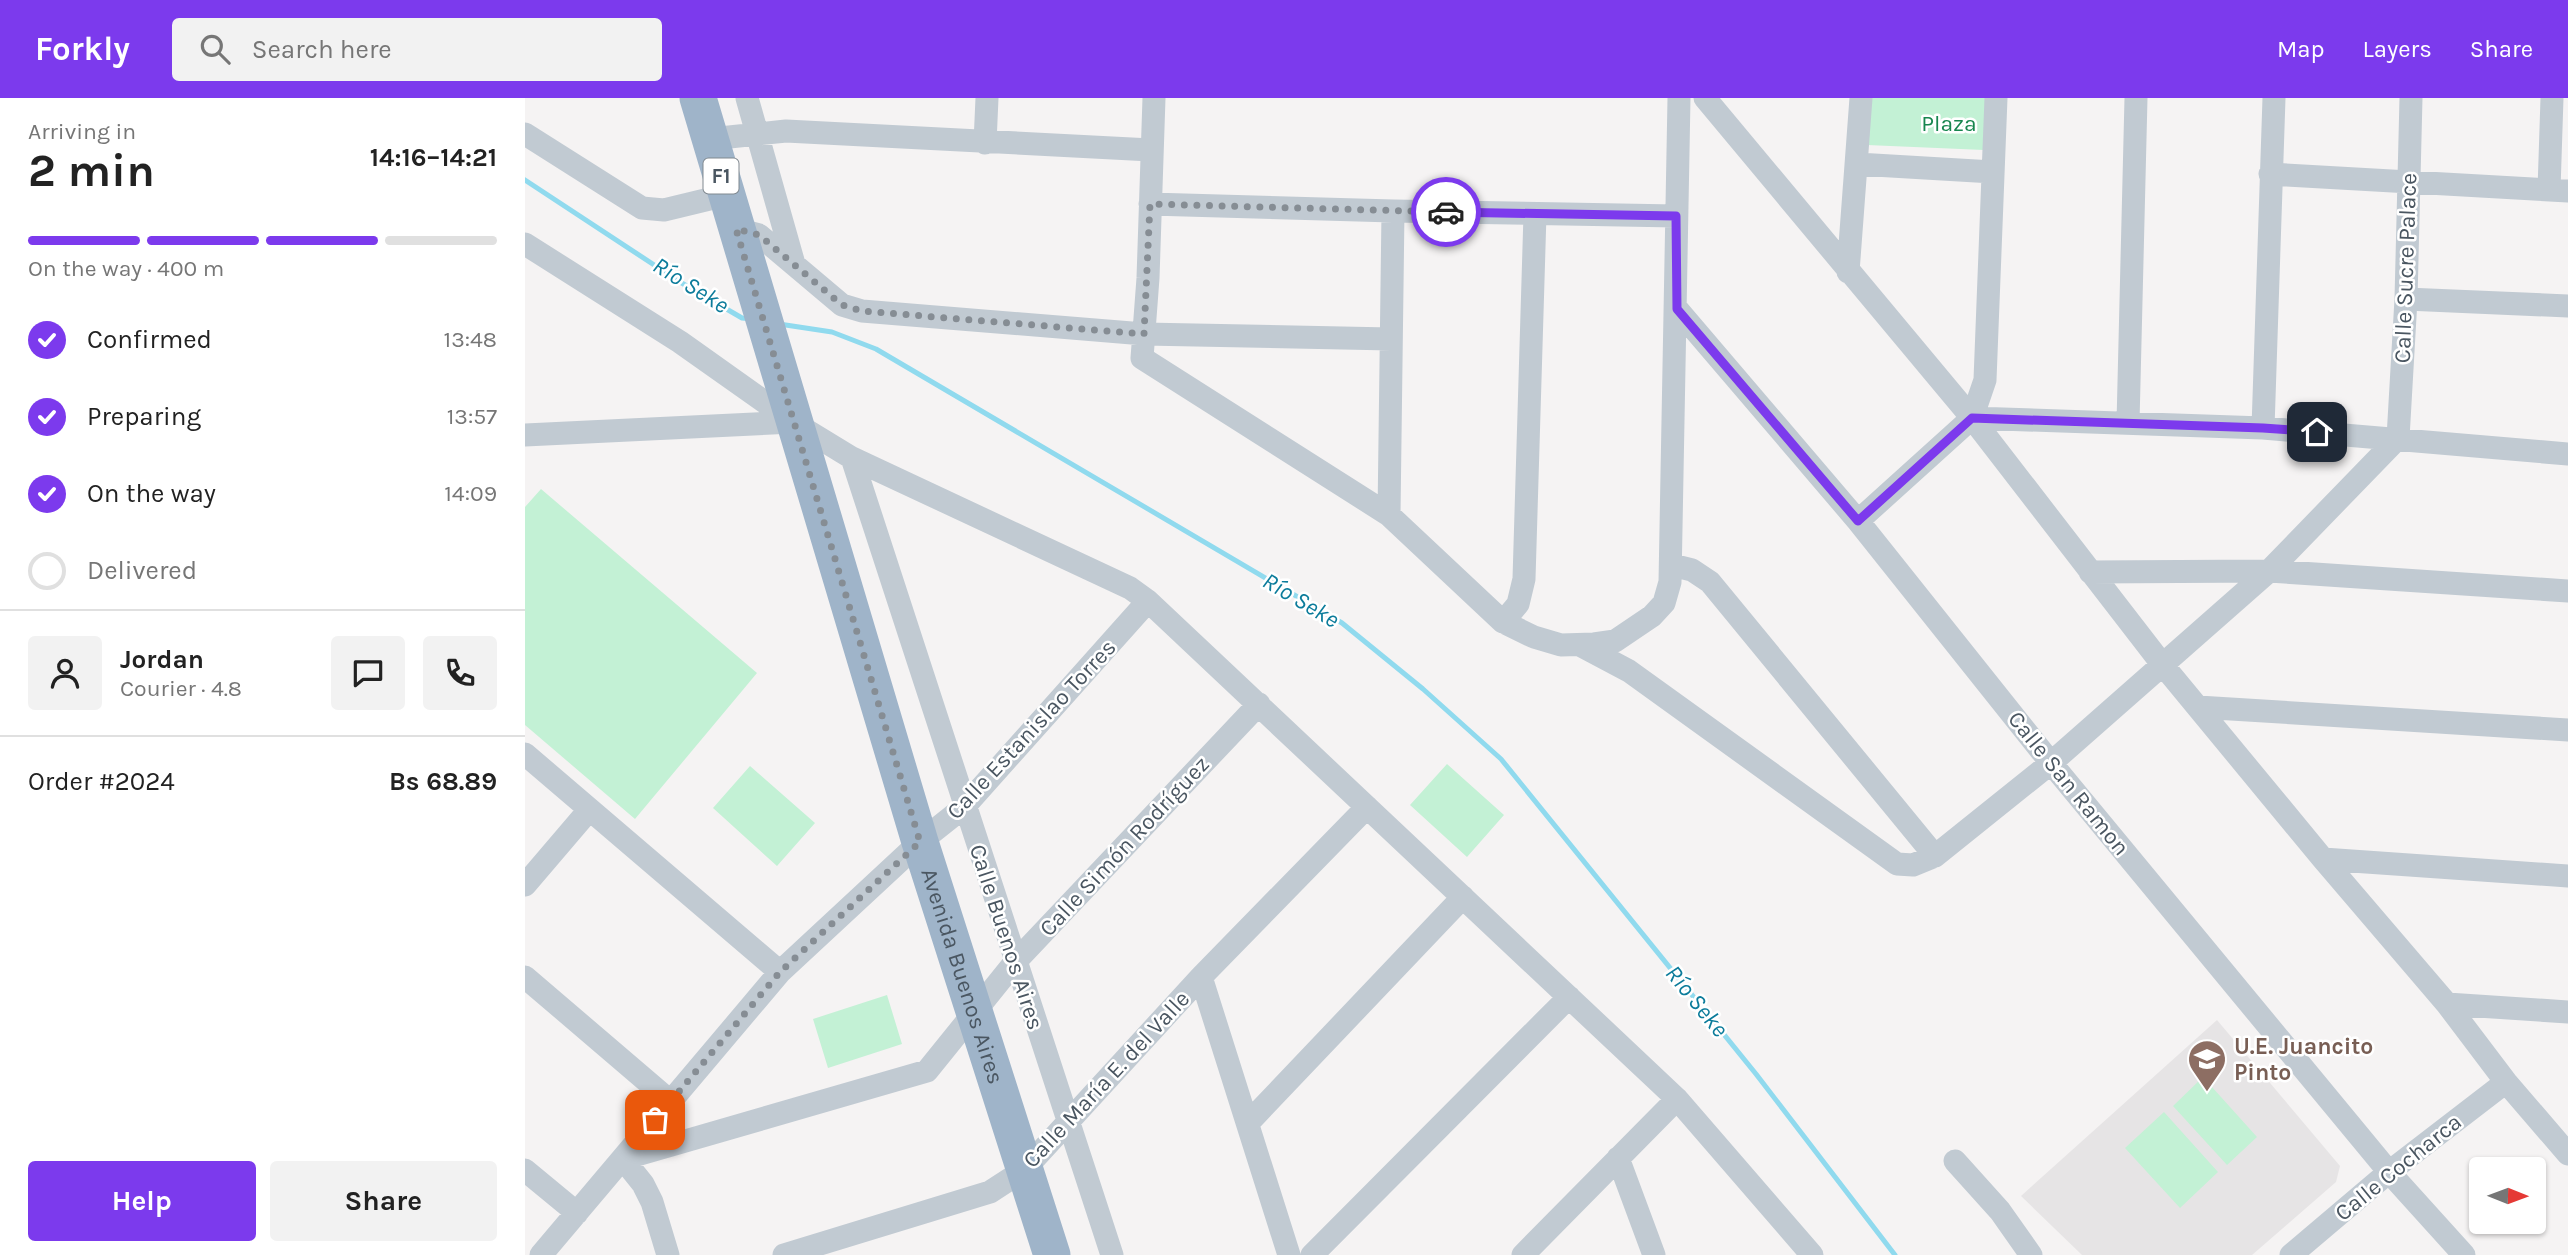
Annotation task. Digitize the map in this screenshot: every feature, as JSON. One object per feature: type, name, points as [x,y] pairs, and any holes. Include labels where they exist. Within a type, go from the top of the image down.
[{"type":"highway","name":"F1","points":[[698,98],[735,226]]},
{"type":"highway","name":"Avenida Buenos Aires","points":[[735,226],[920,842],[1052,1255]]},
{"type":"street","points":[[747,98],[794,264]]},
{"type":"street","points":[[985,143],[987,98]]},
{"type":"street","points":[[1154,98],[1142,358],[1389,515],[1503,622],[1534,637],[1562,645],[1615,641],[1652,616],[1664,603],[1672,565],[1679,98]]},
{"type":"street","points":[[1705,98],[1972,418],[2162,664],[2447,1004],[2506,1082],[2568,1154]]},
{"type":"street","points":[[1848,272],[1861,98]]},
{"type":"street","points":[[1858,521],[1972,418],[1985,380],[1996,98]]},
{"type":"street","points":[[2128,423],[2136,98]]},
{"type":"street","points":[[2263,428],[2274,98]]},
{"type":"street","name":"Calle Sucre Palace","points":[[2398,438],[2406,299],[2411,98]]},
{"type":"street","points":[[2270,174],[2558,190],[2552,98]]},
{"type":"street","points":[[710,139],[786,131],[1150,150]]},
{"type":"street","points":[[525,134],[642,208],[664,210],[735,226],[759,235],[842,305],[862,311],[1144,334],[1391,339]]},
{"type":"street","points":[[1857,164],[1993,172]]},
{"type":"street","points":[[1150,204],[1676,216]]},
{"type":"street","points":[[1389,515],[1393,211]]},
{"type":"street","points":[[1503,622],[1518,604],[1524,579],[1535,214]]},
{"type":"street","points":[[525,244],[680,342],[793,422],[852,458],[1130,588],[1148,601],[1677,1099],[1812,1255]]},
{"type":"street","points":[[2406,299],[2568,306]]},
{"type":"street","name":"Calle San Ramon","points":[[1677,309],[1858,521],[2051,762],[2389,1172],[2464,1255]]},
{"type":"street","points":[[1972,418],[2263,428],[2568,454]]},
{"type":"street","points":[[525,435],[793,422]]},
{"type":"street","points":[[1580,645],[1639,678],[1897,864],[1913,865],[1935,856],[2051,762],[2269,571],[2398,438]]},
{"type":"street","name":"Calle Buenos Aires","points":[[852,458],[1112,1255]]},
{"type":"street","points":[[1672,565],[1692,570],[1710,582],[1935,856]]},
{"type":"street","points":[[2090,572],[2269,571],[2568,591]]},
{"type":"street","name":"Calle Estanislao Torres","points":[[541,1255],[780,972],[920,842],[964,807],[1148,601]]},
{"type":"street","name":"Calle Simón Rodríguez","points":[[623,1159],[927,1071],[1015,962],[1259,704]]},
{"type":"street","points":[[2198,707],[2568,730]]},
{"type":"street","points":[[525,754],[780,972]]},
{"type":"street","name":"Calle María E. del Valle","points":[[784,1255],[990,1192],[1024,1170],[1201,977],[1367,807]]},
{"type":"street","points":[[525,885],[589,810]]},
{"type":"street","points":[[2323,859],[2568,876]]},
{"type":"street","points":[[1249,1122],[1463,897]]},
{"type":"street","points":[[1201,977],[1289,1255]]},
{"type":"street","points":[[525,978],[670,1101]]},
{"type":"street","points":[[1312,1255],[1569,997]]},
{"type":"street","points":[[2447,1004],[2568,1012]]},
{"type":"street","name":"Calle Cocharca","points":[[2291,1255],[2389,1172],[2506,1082]]},
{"type":"street","points":[[1523,1255],[1677,1099]]},
{"type":"street","points":[[1618,1158],[1654,1255]]},
{"type":"street","points":[[623,1159],[643,1184],[652,1202],[668,1255]]},
{"type":"street","points":[[1955,1161],[2000,1212],[2031,1255]]},
{"type":"street","points":[[525,1170],[577,1213]]},
{"type":"shaded area","name":"U.E. Juancito Pinto","points":[[2217,1020],[2340,1166],[2336,1182],[2252,1255],[2082,1255],[2021,1196]]},
{"type":"green space","name":"Plaza","points":[[1870,98],[1988,98],[1984,150],[1867,145]]},
{"type":"green space","points":[[541,489],[757,673],[635,819],[525,725],[525,507]]},
{"type":"green space","points":[[1447,764],[1504,815],[1467,857],[1410,805]]},
{"type":"green space","points":[[750,766],[815,823],[777,866],[713,808]]},
{"type":"green space","points":[[887,995],[902,1044],[828,1068],[813,1019]]},
{"type":"green space","points":[[2203,1077],[2257,1137],[2227,1165],[2173,1106]]},
{"type":"green space","points":[[2164,1112],[2218,1172],[2180,1208],[2125,1148]]},
{"type":"waterway","name":"Río Seke","points":[[525,180],[680,282],[742,318],[752,319]]},
{"type":"waterway","name":"Río Seke","points":[[779,324],[832,332],[876,349],[1342,623],[1423,689],[1501,759],[1756,1074],[1895,1255]]},
{"type":"way so far","points":[[655,1120],[780,972],[920,842],[736,229],[759,235],[842,305],[862,311],[1144,334],[1150,204],[1446,212]]},
{"type":"place","name":"U.E. Juancito Pinto","points":[[2207,1093]]},
{"type":"route","points":[[1446,212],[1676,216],[1677,309],[1858,521],[1972,418],[2317,432]]}]
